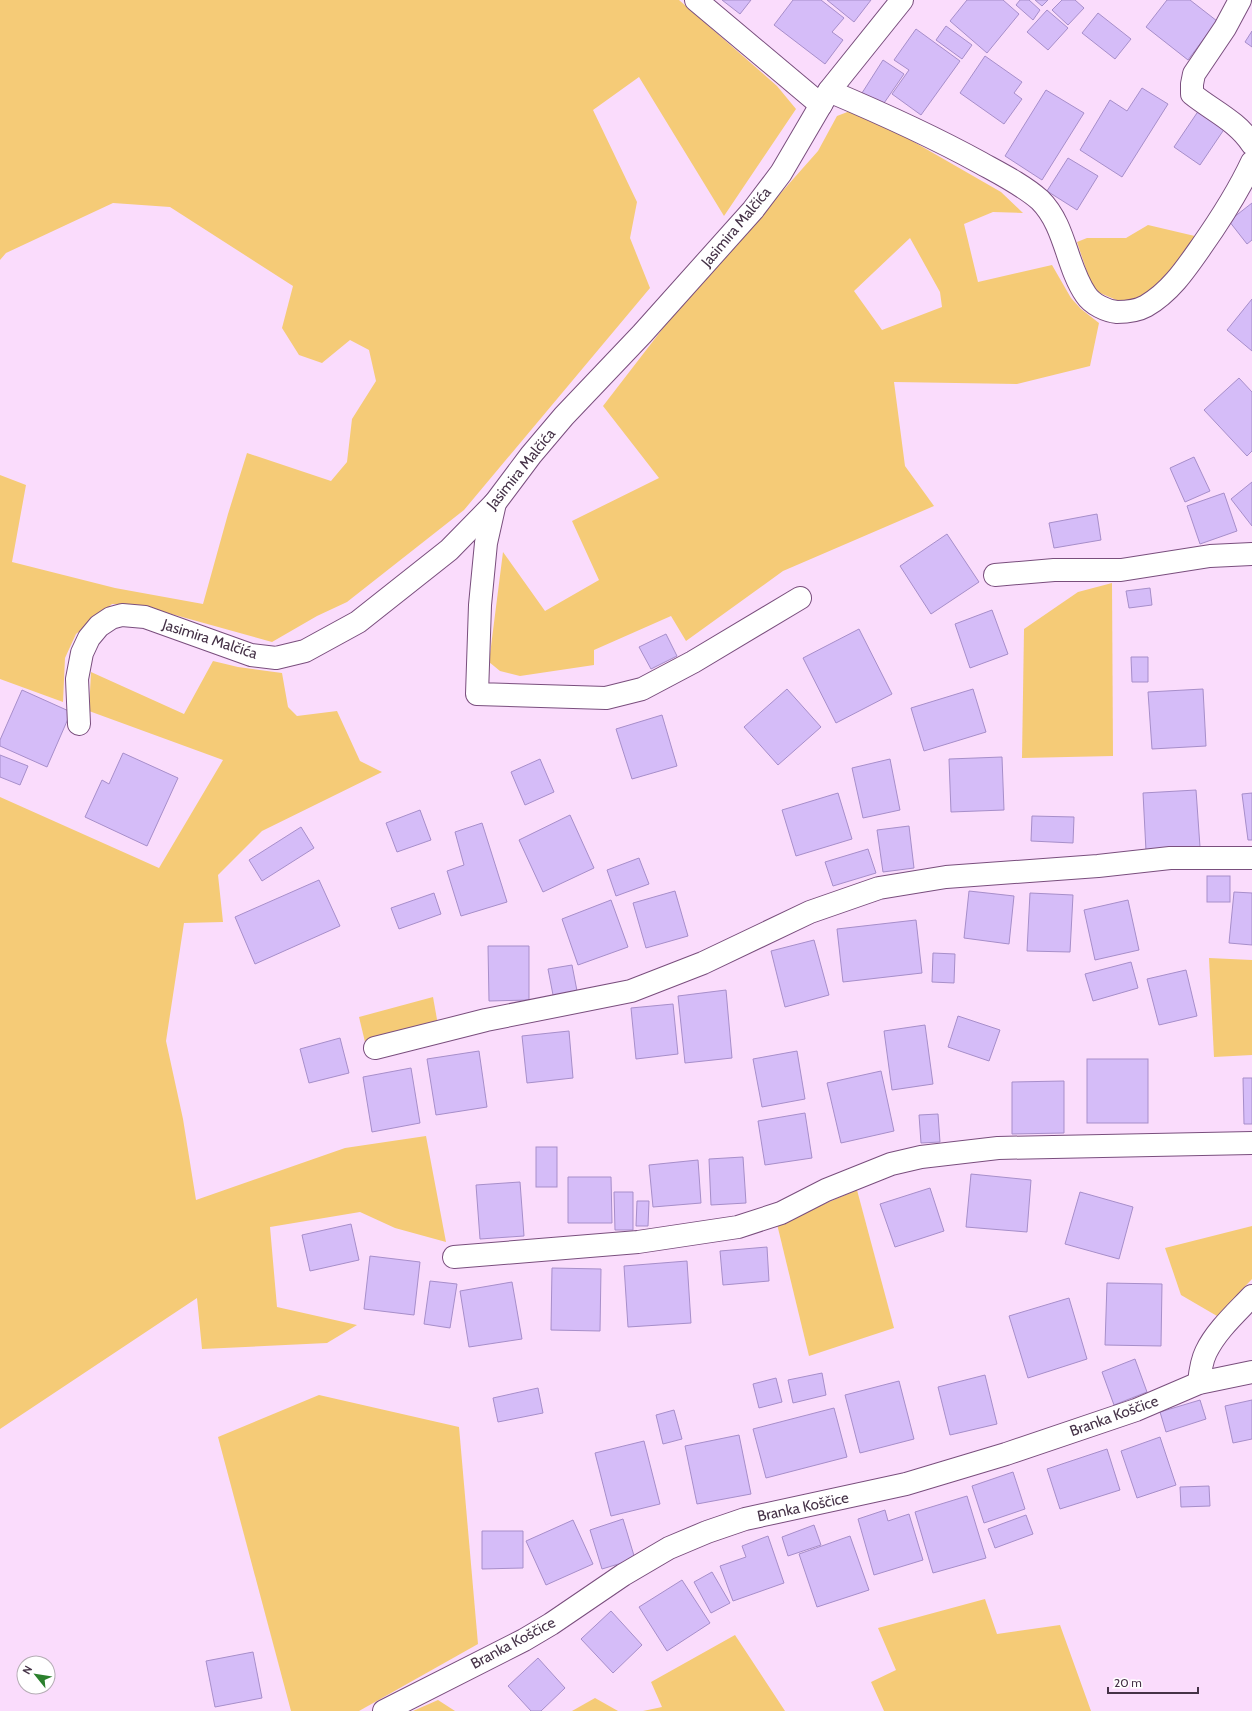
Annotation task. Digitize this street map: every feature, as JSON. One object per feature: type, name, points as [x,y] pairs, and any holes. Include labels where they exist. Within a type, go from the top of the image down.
[{"type":"street","points":[[696,0],[825,98],[876,111],[950,146],[1019,184],[1040,201],[1053,218],[1061,234],[1077,280],[1086,296],[1109,311],[1126,312],[1144,307],[1160,296],[1177,281],[1241,187],[1252,162]]},
{"type":"street","name":"Jasimira Malčića","points":[[79,724],[77,678],[82,653],[89,638],[99,626],[111,618],[122,615],[145,617],[251,655],[276,658],[305,651],[358,622],[449,550],[495,503],[531,455],[564,416],[642,334],[753,210],[781,173],[825,98],[902,0]]},
{"type":"street","points":[[1240,0],[1225,28],[1194,74],[1192,94],[1236,125],[1245,133],[1252,144]]},
{"type":"street","points":[[495,503],[486,544],[480,605],[477,694],[606,698],[642,689],[693,662],[800,598]]},
{"type":"street","points":[[995,575],[1054,570],[1121,570],[1210,556],[1252,554]]},
{"type":"street","points":[[375,1048],[486,1020],[631,991],[703,963],[810,912],[879,888],[946,877],[1098,866],[1170,858],[1252,858]]},
{"type":"street","points":[[454,1257],[638,1242],[738,1228],[781,1213],[826,1190],[891,1164],[921,1157],[998,1148],[1252,1143]]},
{"type":"street","points":[[1199,1383],[1200,1369],[1205,1353],[1220,1332],[1252,1296]]},
{"type":"street","name":"Branka Koščice","points":[[384,1711],[524,1640],[551,1624],[623,1575],[669,1548],[707,1532],[744,1519],[906,1484],[1006,1454],[1136,1410],[1199,1383],[1252,1372]]},
{"type":"shaded area","points":[[0,0],[679,0],[777,86],[796,109],[724,216],[639,77],[593,110],[637,202],[630,238],[650,288],[464,510],[347,602],[317,616],[272,642],[139,605],[112,604],[76,634],[65,658],[63,702],[0,679],[0,475],[26,485],[12,562],[115,588],[203,604],[247,453],[331,481],[347,462],[352,419],[376,381],[369,350],[350,340],[322,363],[299,355],[282,328],[293,286],[170,207],[113,203],[6,253],[0,260]]},
{"type":"shaded area","points":[[850,111],[860,111],[1001,192],[1023,213],[993,212],[964,224],[978,282],[1052,265],[1071,298],[1081,309],[1099,323],[1090,366],[1017,384],[894,382],[905,466],[934,506],[783,571],[686,641],[671,616],[594,650],[594,665],[520,676],[500,671],[489,662],[503,552],[545,611],[599,580],[572,521],[659,478],[603,406],[677,310],[818,151],[837,116]],"holes":[[[910,238],[940,292],[942,307],[882,330],[854,291]]]},
{"type":"shaded area","points":[[1148,225],[1199,237],[1153,289],[1132,301],[1121,302],[1100,293],[1091,284],[1077,242],[1087,238],[1126,238]]},
{"type":"shaded area","points":[[1112,583],[1113,756],[1022,758],[1024,629],[1078,592]]},
{"type":"shaded area","points":[[213,661],[238,667],[282,673],[288,707],[297,716],[337,711],[360,761],[382,772],[262,831],[218,875],[223,922],[184,923],[166,1041],[183,1119],[196,1200],[345,1148],[426,1136],[446,1242],[395,1228],[360,1212],[270,1227],[277,1307],[357,1325],[327,1343],[202,1349],[197,1298],[0,1429],[0,797],[159,868],[223,760],[89,711],[91,672],[184,714]]},
{"type":"shaded area","points":[[1209,958],[1252,960],[1252,1055],[1214,1057]]},
{"type":"shaded area","points":[[433,997],[438,1025],[365,1042],[359,1017]]},
{"type":"shaded area","points":[[857,1190],[894,1328],[809,1356],[777,1224]]},
{"type":"shaded area","points":[[1252,1226],[1252,1279],[1217,1316],[1181,1295],[1165,1248]]},
{"type":"shaded area","points":[[319,1395],[459,1427],[478,1644],[359,1711],[291,1711],[218,1437]]},
{"type":"shaded area","points":[[985,1599],[997,1634],[1060,1625],[1091,1711],[884,1711],[871,1682],[896,1670],[878,1628]]},
{"type":"shaded area","points":[[735,1635],[785,1711],[643,1711],[662,1707],[651,1682]]},
{"type":"shaded area","points":[[595,1698],[618,1711],[572,1711]]},
{"type":"shaded area","points":[[438,1700],[455,1711],[413,1711]]},
{"type":"building","points":[[722,0],[751,0],[740,14]]},
{"type":"building","points":[[793,0],[821,0],[844,18],[832,32],[843,40],[825,64],[774,25]]},
{"type":"building","points":[[827,0],[871,0],[854,22]]},
{"type":"building","points":[[967,0],[1003,0],[1019,14],[987,53],[950,21]]},
{"type":"building","points":[[1020,0],[1029,0],[1040,10],[1033,20],[1016,5]]},
{"type":"building","points":[[1035,0],[1048,0],[1042,6]]},
{"type":"building","points":[[1062,0],[1075,0],[1084,8],[1068,25],[1052,10]]},
{"type":"building","points":[[1167,0],[1190,0],[1217,21],[1188,60],[1146,27]]},
{"type":"building","points":[[1047,10],[1068,28],[1048,50],[1027,32]]},
{"type":"building","points":[[1098,13],[1131,39],[1115,59],[1082,33]]},
{"type":"building","points":[[946,26],[972,45],[962,59],[936,40]]},
{"type":"building","points":[[916,29],[960,61],[921,115],[892,94],[909,70],[894,60]]},
{"type":"building","points":[[1252,31],[1252,47],[1245,42]]},
{"type":"building","points":[[985,56],[1022,82],[1014,93],[1022,99],[1004,124],[960,93]]},
{"type":"building","points":[[883,60],[904,74],[882,106],[862,93]]},
{"type":"building","points":[[1142,88],[1168,104],[1122,177],[1080,150],[1110,100],[1127,111]]},
{"type":"building","points":[[1046,90],[1084,113],[1042,180],[1005,156]]},
{"type":"building","points":[[1199,110],[1225,128],[1200,165],[1174,147]]},
{"type":"building","points":[[1068,158],[1098,176],[1077,210],[1047,191]]},
{"type":"building","points":[[1252,203],[1252,240],[1247,244],[1229,221]]},
{"type":"building","points":[[1252,299],[1252,351],[1227,330]]},
{"type":"building","points":[[1239,378],[1252,392],[1252,451],[1247,456],[1204,410]]},
{"type":"building","points":[[1194,457],[1210,491],[1185,502],[1170,468]]},
{"type":"building","points":[[1252,482],[1252,526],[1231,499]]},
{"type":"building","points":[[1224,493],[1237,531],[1200,544],[1187,506]]},
{"type":"building","points":[[1097,514],[1101,540],[1054,548],[1049,523]]},
{"type":"building","points":[[947,534],[979,582],[931,614],[900,566]]},
{"type":"building","points":[[1150,588],[1152,605],[1129,608],[1126,591]]},
{"type":"building","points":[[992,610],[1008,654],[970,668],[955,624]]},
{"type":"building","points":[[859,629],[892,694],[836,723],[803,658]]},
{"type":"building","points":[[666,634],[677,656],[651,669],[639,647]]},
{"type":"building","points":[[1131,657],[1148,657],[1148,682],[1132,682]]},
{"type":"building","points":[[787,689],[821,727],[778,765],[744,727]]},
{"type":"building","points":[[973,689],[986,732],[924,751],[911,708]]},
{"type":"building","points":[[1203,689],[1206,746],[1152,749],[1148,692]]},
{"type":"building","points":[[22,690],[71,712],[47,767],[0,746],[0,740]]},
{"type":"building","points":[[662,715],[677,766],[632,779],[616,729]]},
{"type":"building","points":[[123,753],[178,778],[147,846],[85,817],[102,780],[109,784]]},
{"type":"building","points":[[0,755],[28,766],[20,785],[0,777]]},
{"type":"building","points":[[1002,757],[1004,810],[951,812],[949,759]]},
{"type":"building","points":[[540,759],[554,792],[525,805],[511,772]]},
{"type":"building","points":[[890,759],[900,810],[863,818],[852,768]]},
{"type":"building","points":[[1196,790],[1200,847],[1146,851],[1143,793]]},
{"type":"building","points":[[838,793],[852,839],[796,856],[782,810]]},
{"type":"building","points":[[1252,793],[1252,840],[1248,840],[1242,794]]},
{"type":"building","points":[[420,810],[431,840],[397,852],[386,823]]},
{"type":"building","points":[[570,815],[594,868],[543,892],[519,840]]},
{"type":"building","points":[[1032,816],[1074,817],[1073,843],[1031,841]]},
{"type":"building","points":[[482,823],[507,902],[461,916],[447,871],[464,865],[455,832]]},
{"type":"building","points":[[909,826],[914,868],[883,872],[877,830]]},
{"type":"building","points":[[301,827],[314,848],[262,881],[249,860]]},
{"type":"building","points":[[868,849],[876,873],[833,886],[825,862]]},
{"type":"building","points":[[639,858],[649,884],[616,896],[607,870]]},
{"type":"building","points":[[1207,876],[1230,876],[1230,902],[1207,902]]},
{"type":"building","points":[[319,880],[340,926],[255,964],[235,917]]},
{"type":"building","points":[[675,891],[688,936],[646,948],[633,903]]},
{"type":"building","points":[[969,891],[1014,896],[1009,944],[964,938]]},
{"type":"building","points":[[1234,892],[1252,893],[1252,945],[1229,943]]},
{"type":"building","points":[[434,893],[441,914],[399,929],[391,908]]},
{"type":"building","points":[[1030,893],[1073,895],[1070,952],[1027,951]]},
{"type":"building","points":[[611,900],[628,947],[578,965],[562,919]]},
{"type":"building","points":[[1128,900],[1139,950],[1095,960],[1084,910]]},
{"type":"building","points":[[916,920],[922,973],[843,982],[837,929]]},
{"type":"building","points":[[814,940],[829,995],[785,1007],[771,951]]},
{"type":"building","points":[[488,946],[529,946],[529,1000],[489,1001]]},
{"type":"building","points":[[933,953],[955,954],[954,983],[932,982]]},
{"type":"building","points":[[1131,962],[1138,988],[1093,1001],[1085,974]]},
{"type":"building","points":[[572,965],[578,996],[554,1000],[548,969]]},
{"type":"building","points":[[1186,970],[1197,1016],[1159,1025],[1147,979]]},
{"type":"building","points":[[726,990],[732,1058],[685,1063],[678,996]]},
{"type":"building","points":[[673,1004],[678,1054],[636,1059],[631,1008]]},
{"type":"building","points":[[958,1016],[1000,1030],[989,1061],[948,1047]]},
{"type":"building","points":[[925,1025],[933,1084],[892,1090],[884,1031]]},
{"type":"building","points":[[569,1031],[573,1078],[527,1083],[522,1036]]},
{"type":"building","points":[[340,1038],[349,1073],[309,1083],[300,1049]]},
{"type":"building","points":[[479,1051],[487,1107],[436,1115],[427,1059]]},
{"type":"building","points":[[797,1051],[805,1099],[762,1107],[753,1059]]},
{"type":"building","points":[[1087,1059],[1148,1059],[1148,1123],[1087,1123]]},
{"type":"building","points":[[411,1068],[420,1123],[372,1132],[363,1077]]},
{"type":"building","points":[[881,1071],[894,1131],[841,1143],[827,1083]]},
{"type":"building","points":[[1243,1078],[1252,1078],[1252,1124],[1244,1124]]},
{"type":"building","points":[[1064,1081],[1064,1133],[1012,1134],[1012,1082]]},
{"type":"building","points":[[805,1113],[812,1158],[765,1165],[758,1121]]},
{"type":"building","points":[[938,1114],[940,1142],[921,1143],[919,1115]]},
{"type":"building","points":[[536,1147],[557,1147],[557,1187],[536,1187]]},
{"type":"building","points":[[743,1157],[746,1203],[711,1205],[709,1159]]},
{"type":"building","points":[[698,1160],[701,1203],[653,1207],[649,1165]]},
{"type":"building","points":[[971,1174],[1031,1180],[1027,1232],[966,1227]]},
{"type":"building","points":[[568,1177],[611,1177],[612,1223],[568,1223]]},
{"type":"building","points":[[520,1182],[524,1236],[480,1239],[476,1185]]},
{"type":"building","points":[[930,1188],[944,1231],[895,1247],[880,1204]]},
{"type":"building","points":[[614,1192],[633,1192],[633,1230],[615,1230]]},
{"type":"building","points":[[1080,1192],[1133,1207],[1119,1259],[1065,1244]]},
{"type":"building","points":[[637,1201],[649,1201],[648,1226],[636,1226]]},
{"type":"building","points":[[351,1224],[359,1260],[310,1271],[302,1235]]},
{"type":"building","points":[[767,1247],[769,1281],[723,1285],[720,1251]]},
{"type":"building","points":[[370,1256],[420,1262],[414,1315],[364,1309]]},
{"type":"building","points":[[687,1261],[691,1323],[628,1327],[624,1266]]},
{"type":"building","points":[[552,1268],[601,1269],[600,1331],[551,1330]]},
{"type":"building","points":[[430,1281],[457,1284],[450,1328],[424,1324]]},
{"type":"building","points":[[512,1282],[522,1339],[469,1347],[460,1291]]},
{"type":"building","points":[[1107,1283],[1162,1284],[1161,1346],[1105,1345]]},
{"type":"building","points":[[1069,1298],[1087,1359],[1028,1378],[1009,1316]]},
{"type":"building","points":[[1135,1359],[1147,1392],[1114,1405],[1102,1372]]},
{"type":"building","points":[[822,1373],[826,1395],[793,1403],[788,1380]]},
{"type":"building","points":[[985,1375],[997,1424],[950,1435],[938,1387]]},
{"type":"building","points":[[776,1378],[782,1402],[759,1408],[753,1384]]},
{"type":"building","points":[[899,1381],[914,1439],[860,1453],[845,1395]]},
{"type":"building","points":[[538,1388],[543,1413],[498,1422],[493,1398]]},
{"type":"building","points":[[1200,1400],[1206,1419],[1166,1432],[1160,1412]]},
{"type":"building","points":[[1252,1400],[1252,1439],[1233,1443],[1225,1406]]},
{"type":"building","points":[[834,1408],[847,1457],[766,1478],[753,1429]]},
{"type":"building","points":[[674,1410],[682,1439],[663,1444],[656,1415]]},
{"type":"building","points":[[739,1435],[751,1494],[697,1504],[685,1446]]},
{"type":"building","points":[[1160,1437],[1176,1485],[1137,1498],[1121,1451]]},
{"type":"building","points":[[644,1441],[660,1504],[611,1516],[595,1453]]},
{"type":"building","points":[[1107,1449],[1120,1490],[1060,1509],[1047,1469]]},
{"type":"building","points":[[1013,1472],[1025,1509],[984,1523],[972,1486]]},
{"type":"building","points":[[1209,1486],[1210,1506],[1181,1507],[1180,1487]]},
{"type":"building","points":[[967,1496],[986,1558],[933,1573],[915,1512]]},
{"type":"building","points":[[885,1510],[888,1521],[909,1514],[923,1560],[874,1575],[858,1519]]},
{"type":"building","points":[[1026,1515],[1033,1534],[995,1548],[988,1529]]},
{"type":"building","points":[[623,1519],[635,1559],[602,1569],[590,1530]]},
{"type":"building","points":[[573,1520],[593,1564],[546,1585],[526,1541]]},
{"type":"building","points":[[814,1525],[821,1545],[788,1556],[782,1537]]},
{"type":"building","points":[[482,1531],[523,1531],[523,1568],[482,1569]]},
{"type":"building","points":[[768,1536],[784,1583],[733,1601],[720,1566],[746,1557],[742,1546]]},
{"type":"building","points":[[850,1536],[869,1590],[817,1607],[799,1554]]},
{"type":"building","points":[[712,1572],[730,1603],[711,1613],[694,1582]]},
{"type":"building","points":[[682,1580],[710,1623],[667,1651],[639,1607]]},
{"type":"building","points":[[611,1611],[642,1645],[613,1673],[581,1639]]},
{"type":"building","points":[[253,1652],[262,1698],[215,1707],[206,1661]]},
{"type":"building","points":[[538,1658],[565,1688],[541,1711],[531,1711],[508,1686]]}]
